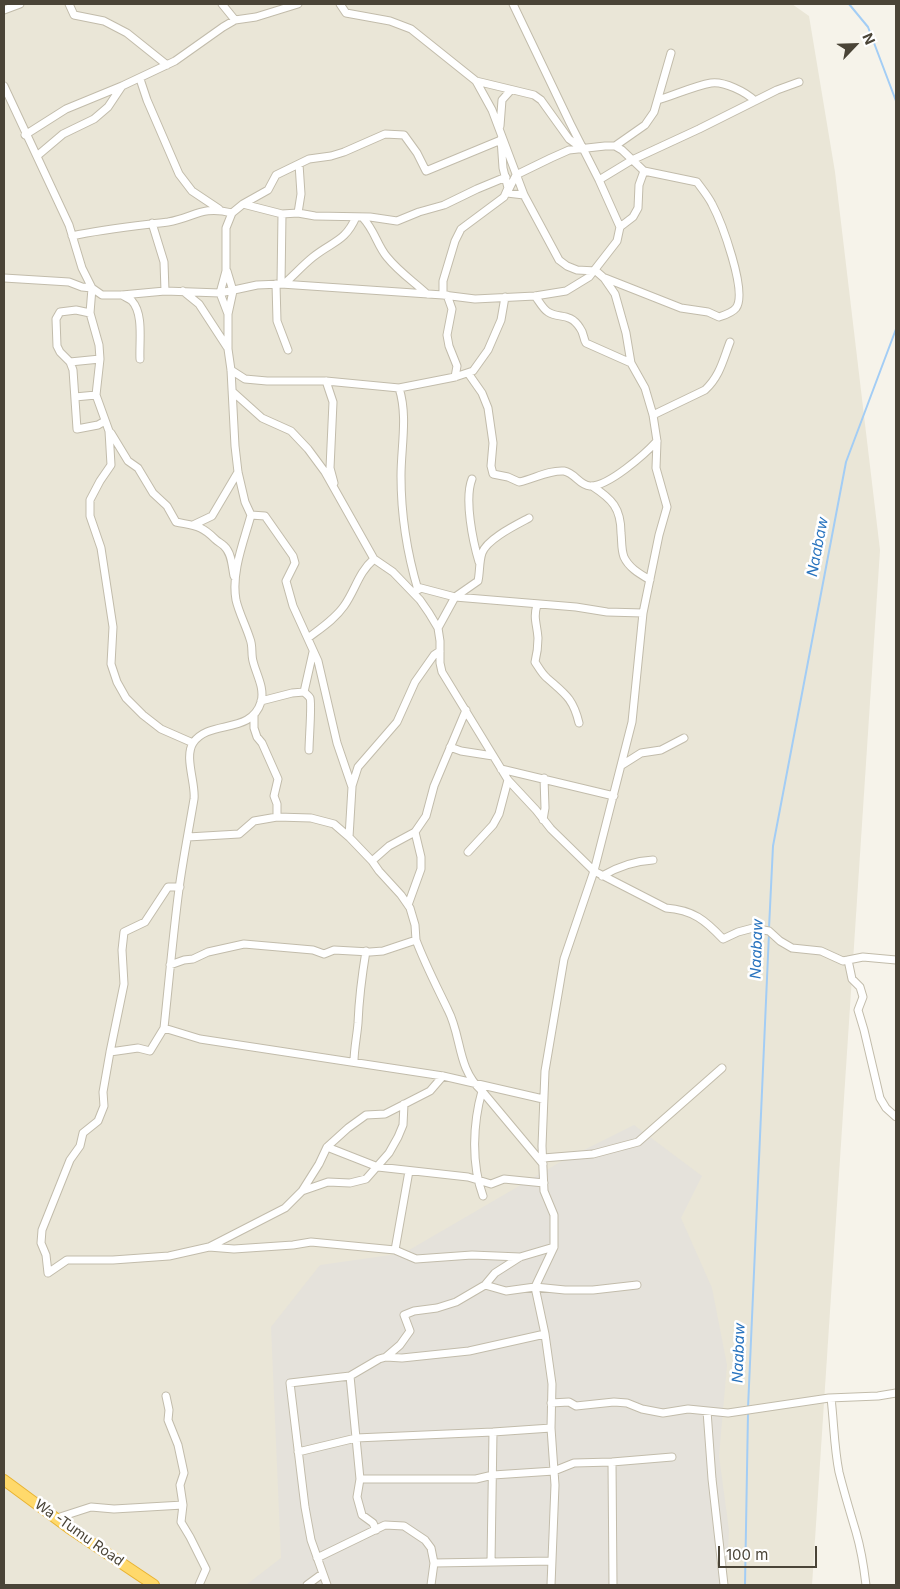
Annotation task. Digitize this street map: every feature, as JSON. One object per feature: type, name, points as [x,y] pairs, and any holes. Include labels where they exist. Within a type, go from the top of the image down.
[{"type":"highway","name":"Wa -Tumu Road","points":[[4,1480],[154,1585]]},
{"type":"street","points":[[4,10],[20,4]]},
{"type":"street","points":[[69,4],[74,15],[104,21],[127,33],[167,66]]},
{"type":"street","points":[[222,4],[235,20]]},
{"type":"street","points":[[25,134],[66,109],[167,66],[235,20],[256,17],[298,4]]},
{"type":"street","points":[[340,4],[346,13],[390,21],[411,29],[476,82],[492,110],[524,195],[559,260],[577,270],[596,270],[615,294],[632,363],[645,388],[654,415],[657,441],[656,468],[667,507],[659,535],[643,613],[632,722],[594,871],[564,959],[545,1071],[543,1100],[544,1191],[554,1215],[554,1247],[535,1287],[550,1367],[552,1403],[551,1428],[554,1471],[551,1585]]},
{"type":"street","points":[[4,278],[30,281],[56,280],[92,288],[102,294],[122,295],[165,291],[220,293],[256,286],[280,284],[445,295],[475,299],[535,296],[566,291],[590,277],[596,270],[617,241],[620,227],[514,4]]},
{"type":"street","points":[[455,377],[457,366],[447,335],[452,309],[445,295],[443,281],[455,241],[461,229],[504,197],[516,175],[569,150],[615,146],[645,125],[654,112],[671,53]]},
{"type":"street","points":[[140,79],[178,174],[192,191],[220,210]]},
{"type":"street","points":[[476,82],[534,95],[541,100],[569,139],[582,149]]},
{"type":"street","points":[[599,180],[632,160],[776,90],[799,82]]},
{"type":"street","points":[[658,100],[713,83],[732,87],[749,94],[755,101]]},
{"type":"street","points":[[4,86],[7,106],[37,156],[72,236],[82,268],[92,288],[90,313],[99,345],[100,359],[96,395],[109,431],[128,461],[138,468],[153,493],[168,506],[176,522],[193,525],[208,531],[216,541],[226,547],[230,556],[235,579],[236,600],[251,641],[253,661],[262,690],[261,701],[254,715],[254,728],[278,778],[274,796],[277,804],[277,817]]},
{"type":"street","points":[[37,156],[63,134],[94,119],[108,107],[122,86]]},
{"type":"street","points":[[507,193],[508,188],[501,154],[499,129],[502,100],[511,90]]},
{"type":"street","points":[[228,314],[220,293],[226,271],[226,228],[232,213],[268,190],[276,175],[309,159],[344,152],[379,136],[390,134],[404,135],[417,152],[426,171],[501,140]]},
{"type":"street","points":[[604,278],[680,308],[708,312],[719,317],[736,308],[738,302],[736,270],[711,202],[697,182],[644,171],[629,155],[615,146]]},
{"type":"street","points":[[298,213],[301,194],[299,164]]},
{"type":"street","points":[[620,227],[633,217],[638,208],[639,185],[644,171]]},
{"type":"street","points":[[244,204],[282,214],[298,213],[315,216],[359,217],[396,221],[444,204],[506,178]]},
{"type":"street","points":[[507,193],[524,195]]},
{"type":"street","points":[[72,236],[112,228],[171,221],[195,213],[213,210],[232,213]]},
{"type":"street","points":[[282,214],[277,321],[288,350]]},
{"type":"street","points":[[280,284],[330,245],[344,238],[359,217]]},
{"type":"street","points":[[359,217],[372,228],[385,255],[397,269],[427,294]]},
{"type":"street","points":[[152,223],[164,262],[165,291]]},
{"type":"street","points":[[226,271],[233,291],[228,314],[228,349],[233,392],[234,439],[238,472],[245,502],[251,515],[235,579]]},
{"type":"street","points":[[183,291],[199,304],[228,349]]},
{"type":"street","points":[[122,295],[132,301],[138,311],[140,359]]},
{"type":"street","points":[[535,296],[547,311],[565,315],[572,319],[580,327],[586,343],[632,363]]},
{"type":"street","points":[[231,370],[245,379],[326,381],[399,388],[455,377],[468,373],[477,366],[488,350],[501,320],[505,297]]},
{"type":"street","points":[[90,313],[76,310],[60,312],[56,319],[56,346],[70,362],[73,370],[77,429],[98,425],[105,421]]},
{"type":"street","points":[[654,415],[705,390],[712,384],[719,373],[730,342]]},
{"type":"street","points":[[70,362],[100,359]]},
{"type":"street","points":[[468,373],[482,392],[488,408],[493,443],[491,466],[494,474],[519,482],[546,474],[565,471],[582,483],[592,486],[606,495],[614,503],[620,516],[624,558],[631,567],[650,580]]},
{"type":"street","points":[[326,381],[334,402],[330,468],[337,493]]},
{"type":"street","points":[[399,388],[402,396],[401,478],[406,543],[420,600]]},
{"type":"street","points":[[233,392],[262,418],[290,431],[300,439],[325,472],[374,558],[393,572],[420,600],[438,628],[442,672],[508,780],[594,871],[666,908],[679,909],[705,920],[723,939],[753,928],[769,932],[792,948],[821,951],[843,961],[863,957],[896,960]]},
{"type":"street","points":[[75,397],[96,395]]},
{"type":"street","points":[[109,431],[111,465],[90,500],[90,516],[100,548],[113,627],[111,664],[117,682],[126,698],[143,715],[161,729],[193,743]]},
{"type":"street","points":[[592,486],[604,482],[620,472],[657,441]]},
{"type":"street","points":[[193,525],[212,516],[238,472]]},
{"type":"street","points":[[472,479],[469,504],[475,549],[480,567]]},
{"type":"street","points":[[251,515],[265,516],[294,556],[295,564],[286,581],[293,606],[318,662],[337,743],[352,787]]},
{"type":"street","points":[[438,628],[455,597],[474,586],[478,581],[482,550],[509,529],[529,518]]},
{"type":"street","points":[[308,638],[334,617],[345,605],[364,567],[374,558]]},
{"type":"street","points":[[417,587],[441,595],[455,597],[576,607],[607,612],[643,613]]},
{"type":"street","points":[[537,605],[534,615],[538,637],[535,662],[546,678],[569,698],[576,713],[578,723]]},
{"type":"street","points":[[304,692],[314,650]]},
{"type":"street","points":[[349,837],[352,787],[358,767],[397,722],[415,682],[434,655],[440,651]]},
{"type":"street","points":[[261,701],[304,692],[310,697],[312,707],[309,750]]},
{"type":"street","points":[[372,861],[389,846],[415,832],[426,816],[434,786],[466,710]]},
{"type":"street","points":[[110,1052],[138,1048],[150,1051],[164,1028],[180,887],[194,796],[190,760],[193,743],[203,735],[244,722],[254,715]]},
{"type":"street","points":[[622,765],[641,753],[661,750],[684,738]]},
{"type":"street","points":[[450,747],[461,751],[493,756]]},
{"type":"street","points":[[501,769],[614,796]]},
{"type":"street","points":[[544,778],[544,820]]},
{"type":"street","points":[[468,852],[493,825],[499,814],[508,780]]},
{"type":"street","points":[[188,837],[239,834],[254,821],[277,817],[311,818],[334,824],[349,837],[372,861],[408,905],[415,925],[416,940],[454,1024],[464,1065],[473,1083],[543,1161]]},
{"type":"street","points":[[408,905],[421,869],[421,856],[415,832]]},
{"type":"street","points":[[602,876],[615,868],[634,862],[654,860]]},
{"type":"street","points":[[180,887],[168,887],[145,922],[124,932],[122,950],[124,984],[103,1092],[104,1106],[98,1121],[83,1133],[80,1146],[70,1160],[42,1230],[41,1244],[46,1255],[48,1273],[67,1260],[113,1260],[169,1256],[209,1247],[285,1208],[302,1191],[327,1147],[366,1114],[385,1114],[430,1091],[443,1076]]},
{"type":"street","points":[[170,965],[193,959],[208,952],[244,944],[313,950],[324,954],[334,950],[382,951],[416,940]]},
{"type":"street","points":[[354,1062],[360,983],[366,951]]},
{"type":"street","points":[[848,960],[852,979],[860,987],[863,997],[858,1010],[880,1098],[886,1108],[896,1117]]},
{"type":"street","points":[[164,1028],[200,1039],[443,1076],[543,1100]]},
{"type":"street","points":[[543,1161],[593,1154],[638,1142],[722,1068]]},
{"type":"street","points":[[482,1091],[475,1138],[477,1180],[483,1196]]},
{"type":"street","points":[[302,1191],[328,1182],[350,1183],[366,1179],[389,1153],[398,1136],[403,1126],[404,1104]]},
{"type":"street","points":[[327,1147],[377,1167],[468,1177],[491,1184],[504,1179],[544,1183]]},
{"type":"street","points":[[395,1250],[410,1171]]},
{"type":"street","points":[[209,1247],[234,1249],[322,1242],[395,1250],[416,1259],[472,1255],[520,1257]]},
{"type":"street","points":[[386,1357],[400,1345],[410,1331],[404,1315],[456,1302],[485,1284],[494,1273],[520,1257],[554,1247]]},
{"type":"street","points":[[485,1284],[506,1290],[535,1287],[593,1290],[637,1285]]},
{"type":"street","points":[[327,1585],[311,1540],[305,1507],[290,1384],[350,1376],[386,1357],[402,1358],[469,1351],[545,1334]]},
{"type":"street","points":[[350,1376],[360,1479],[357,1497],[362,1515],[372,1523],[376,1530]]},
{"type":"street","points":[[552,1403],[569,1402],[576,1406],[614,1402],[627,1403],[642,1409],[663,1413],[688,1410],[728,1413],[831,1398],[878,1396],[896,1393]]},
{"type":"street","points":[[166,1396],[169,1410],[168,1420],[178,1445],[184,1473],[180,1485],[182,1505],[180,1522],[206,1569],[199,1585]]},
{"type":"street","points":[[831,1398],[834,1442],[839,1472],[857,1533],[866,1585]]},
{"type":"street","points":[[707,1412],[712,1479],[724,1585]]},
{"type":"street","points":[[298,1452],[356,1438],[551,1428]]},
{"type":"street","points":[[491,1562],[493,1432]]},
{"type":"street","points":[[360,1479],[476,1479],[493,1475],[554,1471],[574,1463],[672,1457]]},
{"type":"street","points":[[612,1462],[613,1585]]},
{"type":"street","points":[[57,1518],[91,1506],[114,1509],[182,1505]]},
{"type":"street","points":[[317,1558],[385,1525],[404,1526],[425,1540],[431,1548],[434,1563],[431,1585]]},
{"type":"street","points":[[434,1563],[552,1561]]},
{"type":"street","points":[[307,1585],[322,1574]]},
{"type":"shaded area","points":[[4,4],[792,4],[809,16],[835,172],[880,550],[812,1585],[4,1585]]},
{"type":"shaded area","points":[[634,1125],[702,1176],[681,1218],[712,1288],[727,1365],[719,1456],[729,1530],[726,1585],[246,1585],[281,1558],[271,1327],[320,1265],[404,1253],[562,1161]]},
{"type":"waterway","points":[[849,4],[868,27],[896,101]]},
{"type":"waterway","name":"Naabaw","points":[[769,928],[773,846],[846,462],[896,329]]},
{"type":"waterway","name":"Naabaw","points":[[748,1408],[769,933]]},
{"type":"waterway","name":"Naabaw","points":[[745,1585],[748,1413]]}]
